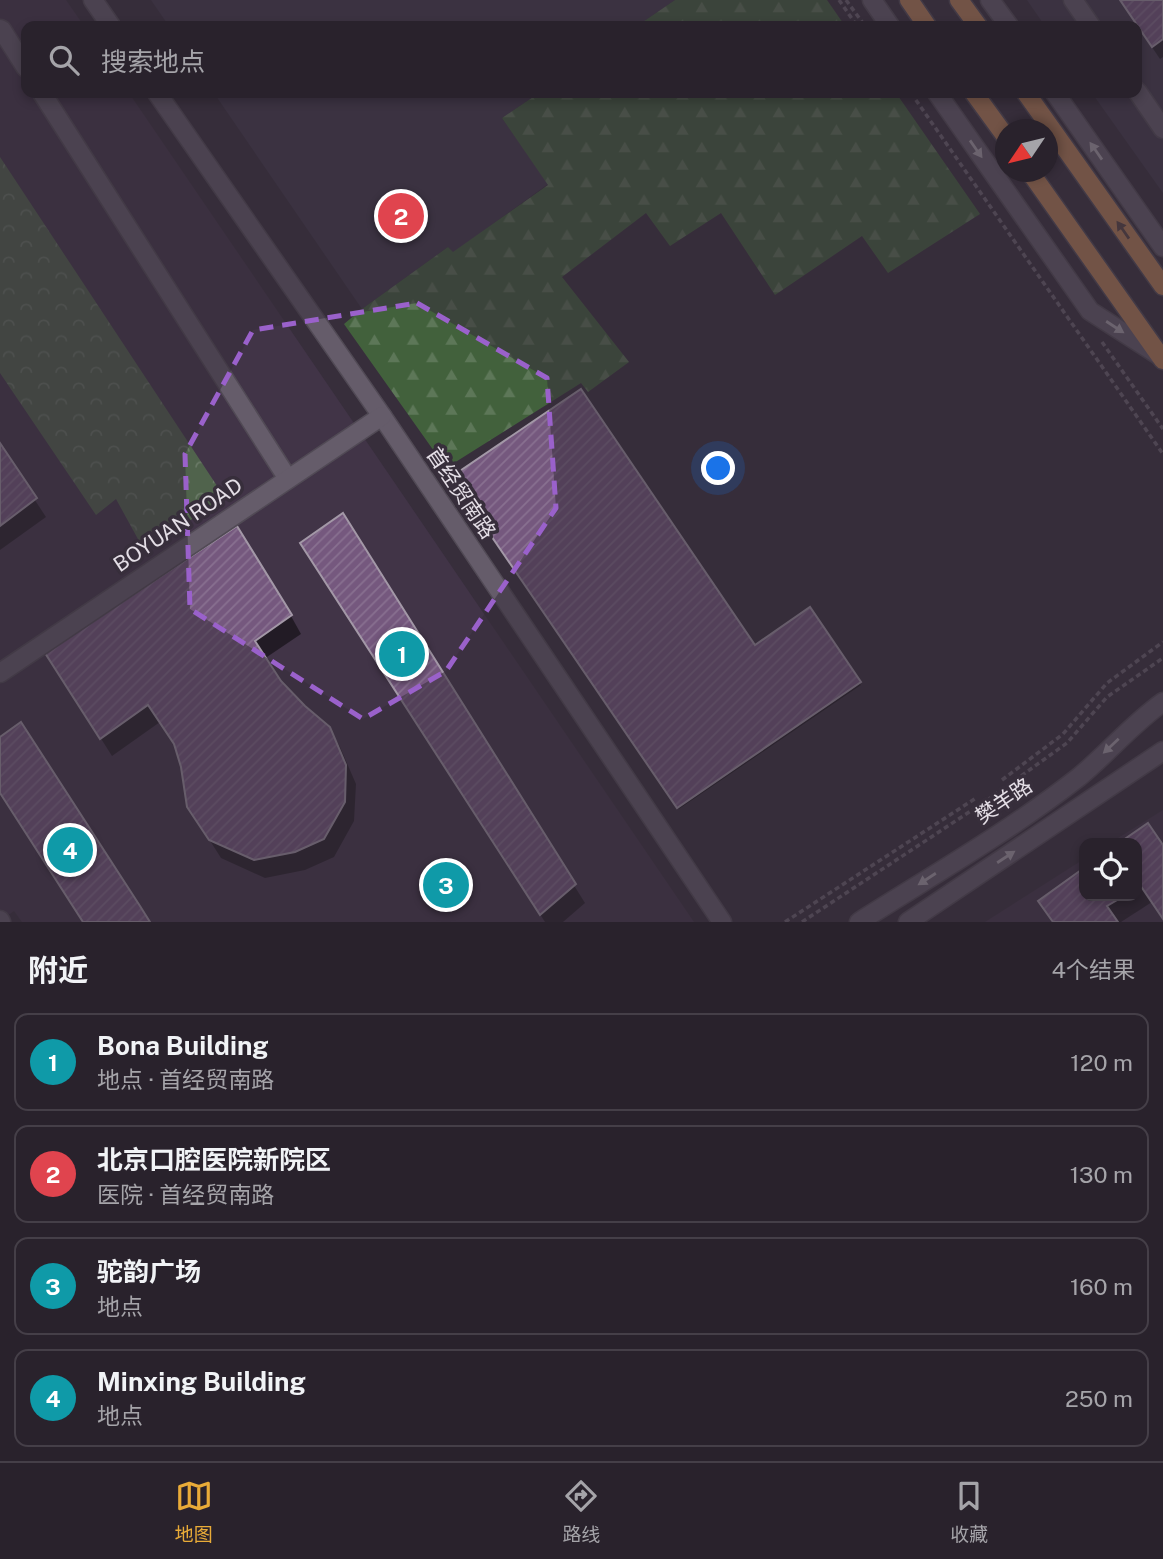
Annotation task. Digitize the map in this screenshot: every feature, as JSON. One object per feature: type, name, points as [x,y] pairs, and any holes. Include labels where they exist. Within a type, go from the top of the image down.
[{"type":"main road","points":[[909,0],[924,21]]},
{"type":"main road","points":[[959,0],[974,21]]},
{"type":"main road","points":[[978,98],[995,122]]},
{"type":"main road","points":[[1030,98],[1163,286]]},
{"type":"main road","points":[[1037,182],[1162,358]]},
{"type":"street","points":[[93,0],[108,21]]},
{"type":"street","points":[[872,0],[887,21]]},
{"type":"street","points":[[990,0],[1005,21]]},
{"type":"street","points":[[1073,0],[1088,21]]},
{"type":"street","points":[[0,29],[21,60]]},
{"type":"street","points":[[45,98],[288,479]]},
{"type":"street","name":"首经贸南路","points":[[160,98],[382,416],[722,922]]},
{"type":"street","points":[[941,98],[1090,311],[1162,358]]},
{"type":"street","points":[[1059,98],[1163,247]]},
{"type":"street","points":[[1142,98],[1163,129]]},
{"type":"street","name":"BOYUAN ROAD","points":[[0,673],[382,416]]},
{"type":"street","name":"樊羊路","points":[[859,922],[999,833],[1080,776],[1145,714],[1163,702]]},
{"type":"street","points":[[908,922],[1163,751]]},
{"type":"path","points":[[838,0],[853,21]]},
{"type":"path","points":[[846,0],[861,21]]},
{"type":"path","points":[[914,98],[1163,454]]},
{"type":"path","points":[[1090,311],[1102,343],[1163,429]]},
{"type":"path","points":[[1002,780],[1063,734],[1107,683],[1163,642]]},
{"type":"path","points":[[802,922],[989,800],[1067,743],[1107,697],[1163,658]]},
{"type":"path","points":[[785,922],[976,799]]},
{"type":"highlighted area","points":[[417,303],[547,378],[556,508],[446,671],[363,719],[190,609],[185,454],[253,330]]},
{"type":"shaded area","points":[[0,0],[66,0],[81,21],[21,21],[21,98],[132,98],[694,922],[22,922],[14,911],[0,921]]},
{"type":"shaded area","points":[[151,0],[675,0],[644,21],[166,21]]},
{"type":"shaded area","points":[[1027,0],[1163,0],[1163,193],[1096,98],[1142,98],[1142,21],[1042,21]]},
{"type":"shaded area","points":[[217,98],[532,98],[502,118],[548,184],[453,253],[448,247],[362,309]]},
{"type":"shaded area","points":[[1163,810],[1163,922],[985,922],[1079,862],[1079,901],[1142,901],[1142,838],[1118,838]]},
{"type":"green space","points":[[675,0],[827,0],[842,21],[644,21]]},
{"type":"green space","points":[[532,98],[899,98],[980,214],[888,273],[862,236],[775,295],[721,213],[670,246],[646,213],[562,277],[629,362],[588,392],[581,383],[446,468],[344,324],[448,247],[453,252],[548,185],[502,118]]},
{"type":"green space","points":[[0,157],[225,498],[144,550],[116,499],[96,515],[0,373]]},
{"type":"building","points":[[1120,0],[1163,0],[1163,39],[1152,47],[1142,32],[1142,21],[1134,21]]},
{"type":"building","points":[[581,389],[755,645],[810,607],[861,682],[677,808],[451,477]]},
{"type":"building","points":[[0,443],[37,498],[0,526]]},
{"type":"building","points":[[343,513],[576,884],[540,915],[300,543]]},
{"type":"building","points":[[237,526],[292,615],[255,641],[281,681],[330,727],[346,765],[345,802],[324,839],[295,852],[254,860],[209,840],[187,807],[181,767],[174,744],[148,705],[100,739],[45,653]]},
{"type":"building","points":[[21,722],[150,922],[83,922],[0,793],[0,737]]},
{"type":"building","points":[[1148,823],[1163,845],[1163,919],[1142,888],[1142,838],[1126,838]]},
{"type":"building","points":[[1079,872],[1079,901],[1116,901],[1107,906],[1118,922],[1053,922],[1038,901]]},
{"type":"place","name":"北京口腔医院新院区","points":[[401,216]]},
{"type":"place","name":"Bona Building","points":[[402,654]]},
{"type":"place","name":"Minxing Building","points":[[70,850]]},
{"type":"place","name":"驼韵广场","points":[[446,885]]}]
